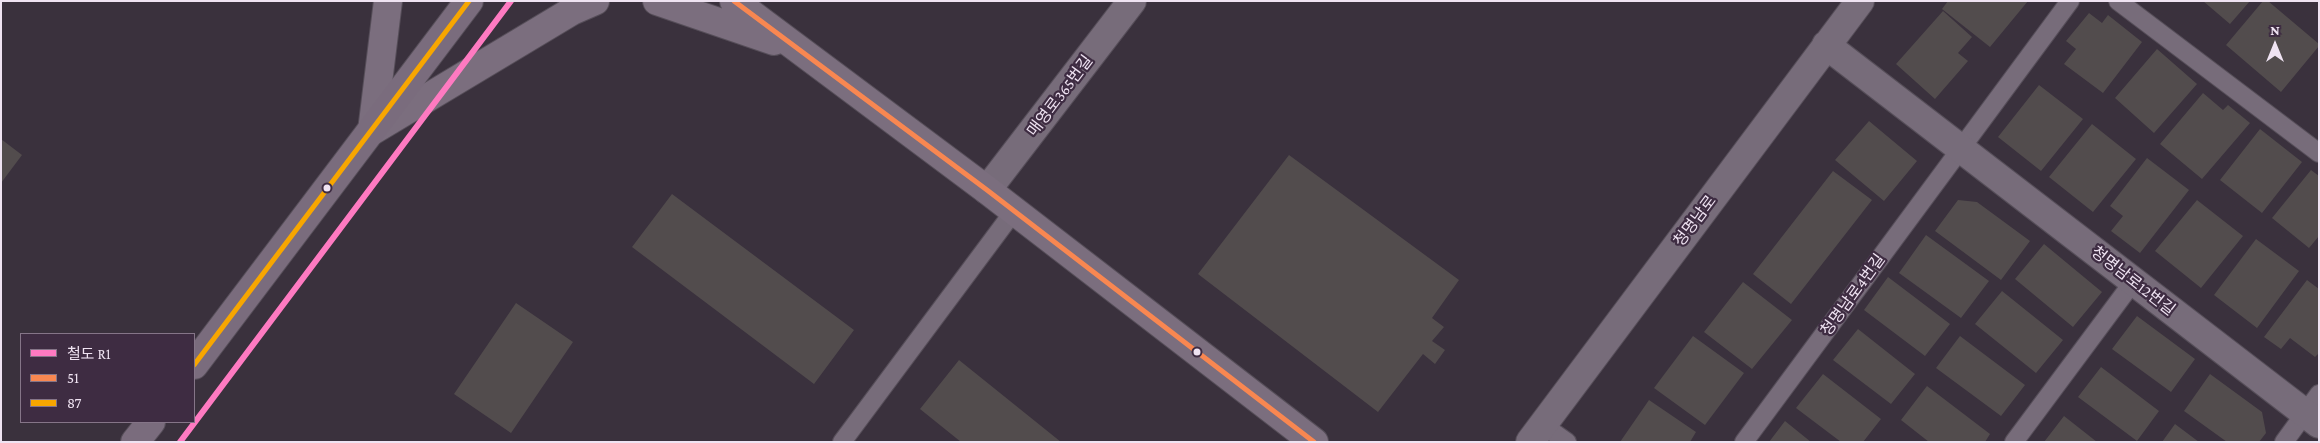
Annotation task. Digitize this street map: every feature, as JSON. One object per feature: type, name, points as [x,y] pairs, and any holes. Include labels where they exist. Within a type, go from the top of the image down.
[{"type":"main road","points":[[195,364],[469,1]]},
{"type":"main road","points":[[135,442],[149,423]]},
{"type":"street","points":[[372,131],[388,1]]},
{"type":"street","points":[[372,131],[572,11],[595,1]]},
{"type":"street","points":[[657,1],[799,50]]},
{"type":"street","points":[[734,1],[987,190],[1314,442]]},
{"type":"street","points":[[766,1],[799,50]]},
{"type":"street","name":"매영로365번길","points":[[987,190],[1132,1]]},
{"type":"street","name":"청명남로","points":[[1537,433],[1860,1]]},
{"type":"street","name":"청명남로12번길","points":[[1826,45],[2133,282],[2314,411]]},
{"type":"lane","points":[[1961,148],[2070,1]]},
{"type":"lane","points":[[2118,1],[2319,153]]},
{"type":"lane","name":"청명남로4번길","points":[[1744,442],[1961,148]]},
{"type":"lane","points":[[842,442],[1014,211]]},
{"type":"lane","points":[[2014,442],[2133,282]]},
{"type":"lane","points":[[2284,442],[2314,411]]},
{"type":"lane","points":[[1537,433],[1566,442]]},
{"type":"building","points":[[1948,1],[2028,1],[1990,47],[1942,9]]},
{"type":"building","points":[[2203,1],[2250,1],[2230,24]]},
{"type":"building","points":[[2263,1],[2268,1],[2319,44],[2281,92],[2226,45]]},
{"type":"building","points":[[1943,11],[1972,37],[1958,53],[1968,61],[1935,99],[1896,64]]},
{"type":"building","points":[[2089,13],[2102,23],[2108,15],[2142,42],[2103,93],[2064,64],[2076,49],[2066,41]]},
{"type":"building","points":[[2157,49],[2197,84],[2154,133],[2115,98]]},
{"type":"building","points":[[2039,85],[2083,119],[2041,171],[1998,137]]},
{"type":"building","points":[[2203,93],[2223,110],[2228,105],[2250,123],[2202,179],[2160,144]]},
{"type":"building","points":[[1869,121],[1917,161],[1884,201],[1835,160]]},
{"type":"building","points":[[2092,124],[2136,159],[2093,212],[2049,177]]},
{"type":"building","points":[[2260,129],[2302,162],[2262,213],[2220,180]]},
{"type":"building","points":[[1,139],[22,155],[1,183]]},
{"type":"building","points":[[1289,155],[1459,280],[1432,318],[1444,327],[1432,341],[1445,350],[1435,364],[1423,354],[1378,412],[1198,274]]},
{"type":"building","points":[[2147,158],[2189,190],[2140,253],[2111,231],[2123,216],[2110,206]]},
{"type":"building","points":[[2311,170],[2319,176],[2319,236],[2309,248],[2272,218]]},
{"type":"building","points":[[1833,171],[1872,200],[1791,304],[1753,274]]},
{"type":"building","points":[[672,194],[854,330],[814,384],[632,247]]},
{"type":"building","points":[[1958,200],[1977,202],[2030,241],[2001,280],[1935,231]]},
{"type":"building","points":[[2197,200],[2243,236],[2201,288],[2155,251]]},
{"type":"building","points":[[1926,235],[1989,281],[1961,318],[1899,273]]},
{"type":"building","points":[[2256,239],[2299,271],[2257,328],[2214,295]]},
{"type":"building","points":[[2044,244],[2102,292],[2073,327],[2015,279]]},
{"type":"building","points":[[1888,277],[1950,324],[1925,356],[1864,310]]},
{"type":"building","points":[[2307,280],[2319,289],[2319,353],[2315,357],[2290,338],[2281,349],[2264,337]]},
{"type":"building","points":[[1743,282],[1792,320],[1752,369],[1704,332]]},
{"type":"building","points":[[2002,291],[2063,340],[2036,373],[1975,324]]},
{"type":"building","points":[[516,303],[573,342],[511,433],[454,394]]},
{"type":"building","points":[[2137,316],[2195,359],[2171,392],[2112,349]]},
{"type":"building","points":[[1858,329],[1915,374],[1891,404],[1833,360]]},
{"type":"building","points":[[1693,336],[1744,373],[1705,425],[1654,388]]},
{"type":"building","points":[[1960,336],[2025,385],[2001,416],[1936,368]]},
{"type":"building","points":[[959,360],[1061,442],[961,442],[920,409]]},
{"type":"building","points":[[2101,367],[2159,411],[2137,441],[2078,397]]},
{"type":"building","points":[[1823,374],[1881,419],[1863,442],[1841,442],[1796,408]]},
{"type":"building","points":[[2210,374],[2262,412],[2266,433],[2259,442],[2227,442],[2184,411]]},
{"type":"building","points":[[1927,386],[1990,434],[1985,442],[1929,442],[1901,420]]},
{"type":"building","points":[[1649,400],[1696,432],[1690,442],[1620,442]]},
{"type":"building","points":[[2064,416],[2097,442],[2044,442]]},
{"type":"building","points":[[1785,421],[1811,442],[1769,442]]},
{"type":"building","points":[[2175,424],[2199,442],[2162,442]]},
{"type":"rail line","name":"R1","points":[[195,422],[511,1]]},
{"type":"rail line","name":"R1","points":[[180,442],[194,423]]},
{"type":"transit line","name":"87","points":[[195,364],[469,1]]},
{"type":"transit line","name":"51","points":[[734,1],[987,190],[1314,442]]}]
